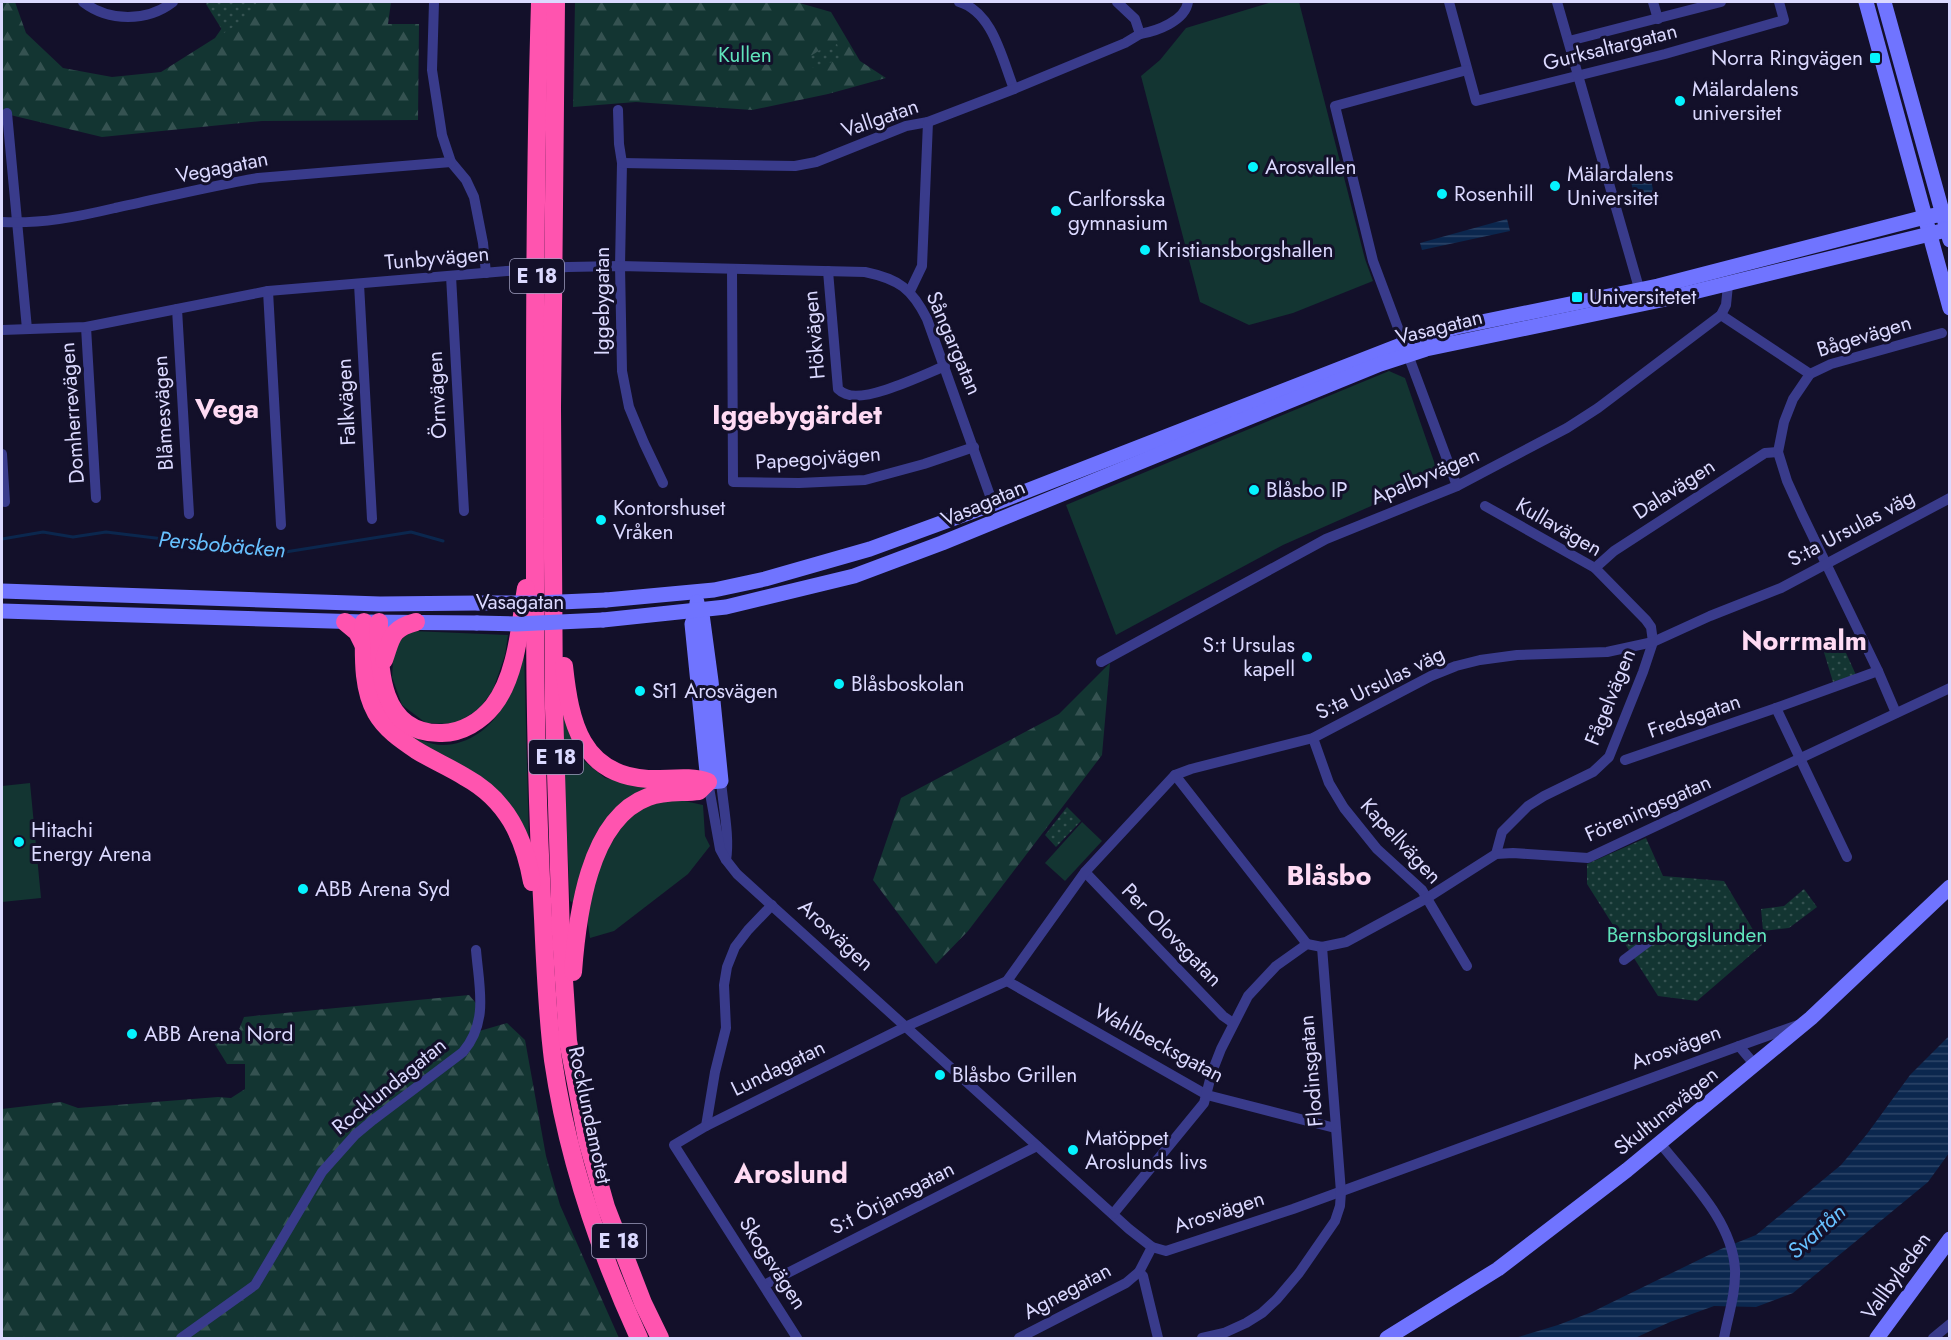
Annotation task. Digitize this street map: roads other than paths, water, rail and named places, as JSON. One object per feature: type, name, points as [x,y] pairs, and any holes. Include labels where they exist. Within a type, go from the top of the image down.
[{"type":"highway","name":"E 18","points":[[540,2],[534,366],[538,836],[555,928],[555,963]]},
{"type":"highway","name":"E 18","points":[[556,2],[552,396],[555,963],[587,1140],[606,1207],[643,1303],[660,1338]]},
{"type":"highway","name":"E 18","points":[[374,616],[379,666],[389,702],[405,722],[423,731],[437,733],[461,730],[474,723],[492,708],[506,681],[518,639],[527,581],[535,561]]},
{"type":"highway","name":"E 18","points":[[554,587],[571,712],[579,737],[589,751],[607,767],[623,775],[646,779],[698,778],[714,782]]},
{"type":"highway","name":"E 18","points":[[374,616],[364,646],[366,685],[372,705],[380,718],[404,742],[473,782],[493,797],[519,835],[532,887],[555,928]]},
{"type":"highway","points":[[345,622],[357,632],[364,646]]},
{"type":"highway","points":[[379,666],[385,658],[392,635],[403,626],[416,622]]},
{"type":"highway","name":"E 18","points":[[555,928],[589,877],[599,849],[615,822],[632,806],[647,797],[699,791],[714,782]]},
{"type":"highway","name":"Rocklundamotet","points":[[555,963],[548,1005],[554,1062],[568,1135],[596,1233],[613,1281],[639,1338]]},
{"type":"street","points":[[83,2],[112,15],[126,17],[153,13],[173,2]]},
{"type":"street","points":[[434,2],[432,70],[442,135],[451,162],[466,180],[474,197],[486,273]]},
{"type":"street","points":[[958,2],[979,12],[989,26],[1014,89]]},
{"type":"street","points":[[1117,2],[1135,19],[1138,35]]},
{"type":"street","name":"Vallgatan","points":[[622,162],[805,165],[906,126],[928,122],[1014,89],[1125,43],[1138,35],[1154,32],[1182,15],[1188,2]]},
{"type":"street","points":[[1449,2],[1467,70],[1335,106],[1373,261],[1457,486]]},
{"type":"street","points":[[1557,2],[1642,297]]},
{"type":"street","points":[[1653,2],[1658,19]]},
{"type":"street","points":[[1569,41],[1721,2]]},
{"type":"street","name":"Gurksaltargatan","points":[[1467,70],[1476,101],[1579,76],[1784,20],[1779,2]]},
{"type":"street","points":[[1866,2],[1950,308]]},
{"type":"street","points":[[1884,2],[1946,213],[1949,233]]},
{"type":"street","name":"Iggebygatan","points":[[618,110],[622,162],[620,350],[624,388],[644,443],[663,483]]},
{"type":"street","points":[[7,113],[27,329]]},
{"type":"street","name":"Sångargatan","points":[[928,122],[922,266],[910,291],[927,319],[996,511]]},
{"type":"street","name":"Vegagatan","points":[[2,222],[17,223],[82,217],[258,178],[451,162]]},
{"type":"street","name":"Vasagatan","points":[[1642,297],[1946,213]]},
{"type":"street","name":"Vasagatan","points":[[2,611],[345,622],[374,616],[478,603],[548,603],[696,593],[765,579],[996,511],[1407,349],[1457,327],[1728,285],[1929,234],[1949,233]]},
{"type":"street","name":"Tunbyvägen","points":[[2,330],[86,327],[268,291],[568,267],[620,266],[865,272],[888,277],[910,291]]},
{"type":"street","name":"Papegojvägen","points":[[732,268],[733,482],[799,483],[865,480],[974,447]]},
{"type":"street","name":"Hökvägen","points":[[828,272],[838,389],[846,395],[855,396],[877,392],[945,366]]},
{"type":"street","name":"Örnvägen","points":[[451,276],[464,511]]},
{"type":"street","name":"Falkvägen","points":[[359,284],[372,519]]},
{"type":"street","points":[[1728,285],[1726,305],[1721,315],[1810,374]]},
{"type":"street","points":[[268,291],[281,525]]},
{"type":"street","name":"Blåmesvägen","points":[[177,309],[189,514]]},
{"type":"street","name":"Apalbyvägen","points":[[1101,662],[1326,539],[1457,486],[1575,423],[1721,315]]},
{"type":"street","name":"Domherrevägen","points":[[86,327],[96,498]]},
{"type":"street","name":"Bågevägen","points":[[1896,713],[1787,481],[1778,452],[1784,422],[1793,399],[1810,374],[1831,364],[1942,333]]},
{"type":"street","name":"Dalavägen","points":[[1595,568],[1614,551],[1765,453],[1778,452]]},
{"type":"street","points":[[2,454],[5,502]]},
{"type":"street","name":"S:ta Ursulas väg","points":[[1007,981],[1085,872],[1175,775],[1313,738],[1431,676],[1456,666],[1517,655],[1607,652],[1653,642],[1781,588],[1950,498]]},
{"type":"street","name":"Kullavägen","points":[[1485,506],[1595,568],[1646,620],[1651,627],[1653,642]]},
{"type":"street","name":"Vasagatan","points":[[374,616],[416,622],[516,624],[603,621],[726,607],[854,576],[942,543],[996,511]]},
{"type":"street","points":[[2,591],[363,603],[374,616]]},
{"type":"street","name":"Arosvägen","points":[[696,593],[698,610],[692,624],[714,782]]},
{"type":"street","points":[[706,653],[709,625],[726,607]]},
{"type":"street","name":"Arosvägen","points":[[698,610],[702,614],[706,653],[720,849],[726,860],[737,874],[905,1027],[1152,1247],[1166,1251],[1341,1192],[1804,1023]]},
{"type":"street","points":[[648,617],[674,622],[684,627],[694,643]]},
{"type":"street","name":"Fågelvägen","points":[[1496,854],[1502,832],[1528,806],[1544,795],[1593,772],[1609,757],[1653,642]]},
{"type":"street","name":"Fredsgatan","points":[[1625,760],[1878,671]]},
{"type":"street","name":"Föreningsgatan","points":[[1496,854],[1588,858],[1950,688]]},
{"type":"street","points":[[1776,708],[1847,857]]},
{"type":"street","name":"Kapellvägen","points":[[1313,738],[1329,783],[1344,808],[1377,849],[1422,890],[1467,966]]},
{"type":"street","points":[[1175,775],[1307,944],[1322,948],[1346,942],[1427,898],[1496,854]]},
{"type":"street","name":"Per Olovsgatan","points":[[1085,872],[1203,996],[1233,1023]]},
{"type":"street","name":"Skultunavägen","points":[[1387,1338],[1498,1269],[1660,1143],[1804,1023],[1950,887]]},
{"type":"street","points":[[706,1126],[715,1072],[726,1028],[724,985],[727,967],[741,938],[772,905]]},
{"type":"street","points":[[1624,960],[1652,939]]},
{"type":"street","points":[[1113,1214],[1204,1103],[1212,1072],[1244,1003],[1276,966],[1307,944]]},
{"type":"street","name":"Flodinsgatan","points":[[1202,1338],[1224,1333],[1262,1313],[1299,1273],[1338,1214],[1341,1192],[1322,948]]},
{"type":"street","name":"Rocklundagatan","points":[[181,1338],[255,1285],[322,1172],[355,1135],[468,1046],[477,1029],[480,1015],[476,950]]},
{"type":"street","points":[[905,1027],[1007,981]]},
{"type":"street","name":"Wahlbecksgatan","points":[[1007,981],[1207,1095],[1335,1128]]},
{"type":"street","name":"Lundagatan","points":[[676,1149],[674,1145],[706,1126],[905,1027]]},
{"type":"street","name":"Arosvägen","points":[[1739,1046],[1755,1065]]},
{"type":"street","points":[[1660,1143],[1719,1220],[1728,1236],[1735,1270],[1724,1338]]},
{"type":"street","name":"S:t Örjansgatan","points":[[764,1285],[1037,1146]]},
{"type":"street","name":"Skogsvägen","points":[[676,1149],[797,1338]]},
{"type":"street","name":"Vallbyleden","points":[[1877,1338],[1950,1239]]},
{"type":"street","name":"Agnegatan","points":[[1019,1338],[1126,1283],[1139,1272],[1152,1247]]},
{"type":"street","points":[[1139,1272],[1143,1276],[1158,1338]]},
{"type":"street","points":[[1933,1338],[1950,1324]]},
{"type":"water","points":[[1649,172],[1654,194],[1635,199],[1630,177]]},
{"type":"water","points":[[1507,219],[1510,231],[1422,250],[1420,243]]},
{"type":"water","name":"Svartån","points":[[1949,1036],[1949,1153],[1928,1182],[1793,1293],[1756,1307],[1714,1306],[1635,1338],[1515,1338],[1592,1312],[1721,1249],[1756,1235],[1841,1165],[1910,1075]]},
{"type":"waterway","name":"Persbobäcken","points":[[2,539],[43,532],[73,537],[106,532],[279,553],[411,532],[443,541]]},
{"type":"place","name":"Norra Ringvägen","points":[[1875,58]]},
{"type":"place","name":"Mälardalens universitet","points":[[1680,101]]},
{"type":"place","name":"Arosvallen","points":[[1253,167]]},
{"type":"place","name":"Mälardalens Universitet","points":[[1555,186]]},
{"type":"place","name":"Rosenhill","points":[[1442,194]]},
{"type":"place","name":"Carlforsska gymnasium","points":[[1056,211]]},
{"type":"place","name":"Kristiansborgshallen","points":[[1145,250]]},
{"type":"place","name":"Universitetet","points":[[1577,297]]},
{"type":"place","name":"Blåsbo IP","points":[[1254,490]]},
{"type":"place","name":"Kontorshuset Vråken","points":[[601,520]]},
{"type":"place","name":"S:t Ursulas kapell","points":[[1307,657]]},
{"type":"place","name":"Blåsboskolan","points":[[839,684]]},
{"type":"place","name":"St1 Arosvägen","points":[[640,691]]},
{"type":"place","name":"Hitachi Energy Arena","points":[[19,842]]},
{"type":"place","name":"ABB Arena Syd","points":[[303,889]]},
{"type":"place","name":"ABB Arena Nord","points":[[132,1034]]},
{"type":"place","name":"Blåsbo Grillen","points":[[940,1075]]},
{"type":"place","name":"Matöppet Aroslunds livs","points":[[1073,1150]]},
{"type":"district","name":"Vega","points":[[227,408]]},
{"type":"district","name":"Iggebygärdet","points":[[797,414]]},
{"type":"district","name":"Norrmalm","points":[[1804,640]]},
{"type":"district","name":"Blåsbo","points":[[1329,875]]},
{"type":"district","name":"Aroslund","points":[[791,1173]]},
{"type":"park label","name":"Kullen","points":[[745,55]]},
{"type":"park label","name":"Bernsborgslunden","points":[[1687,935]]}]
